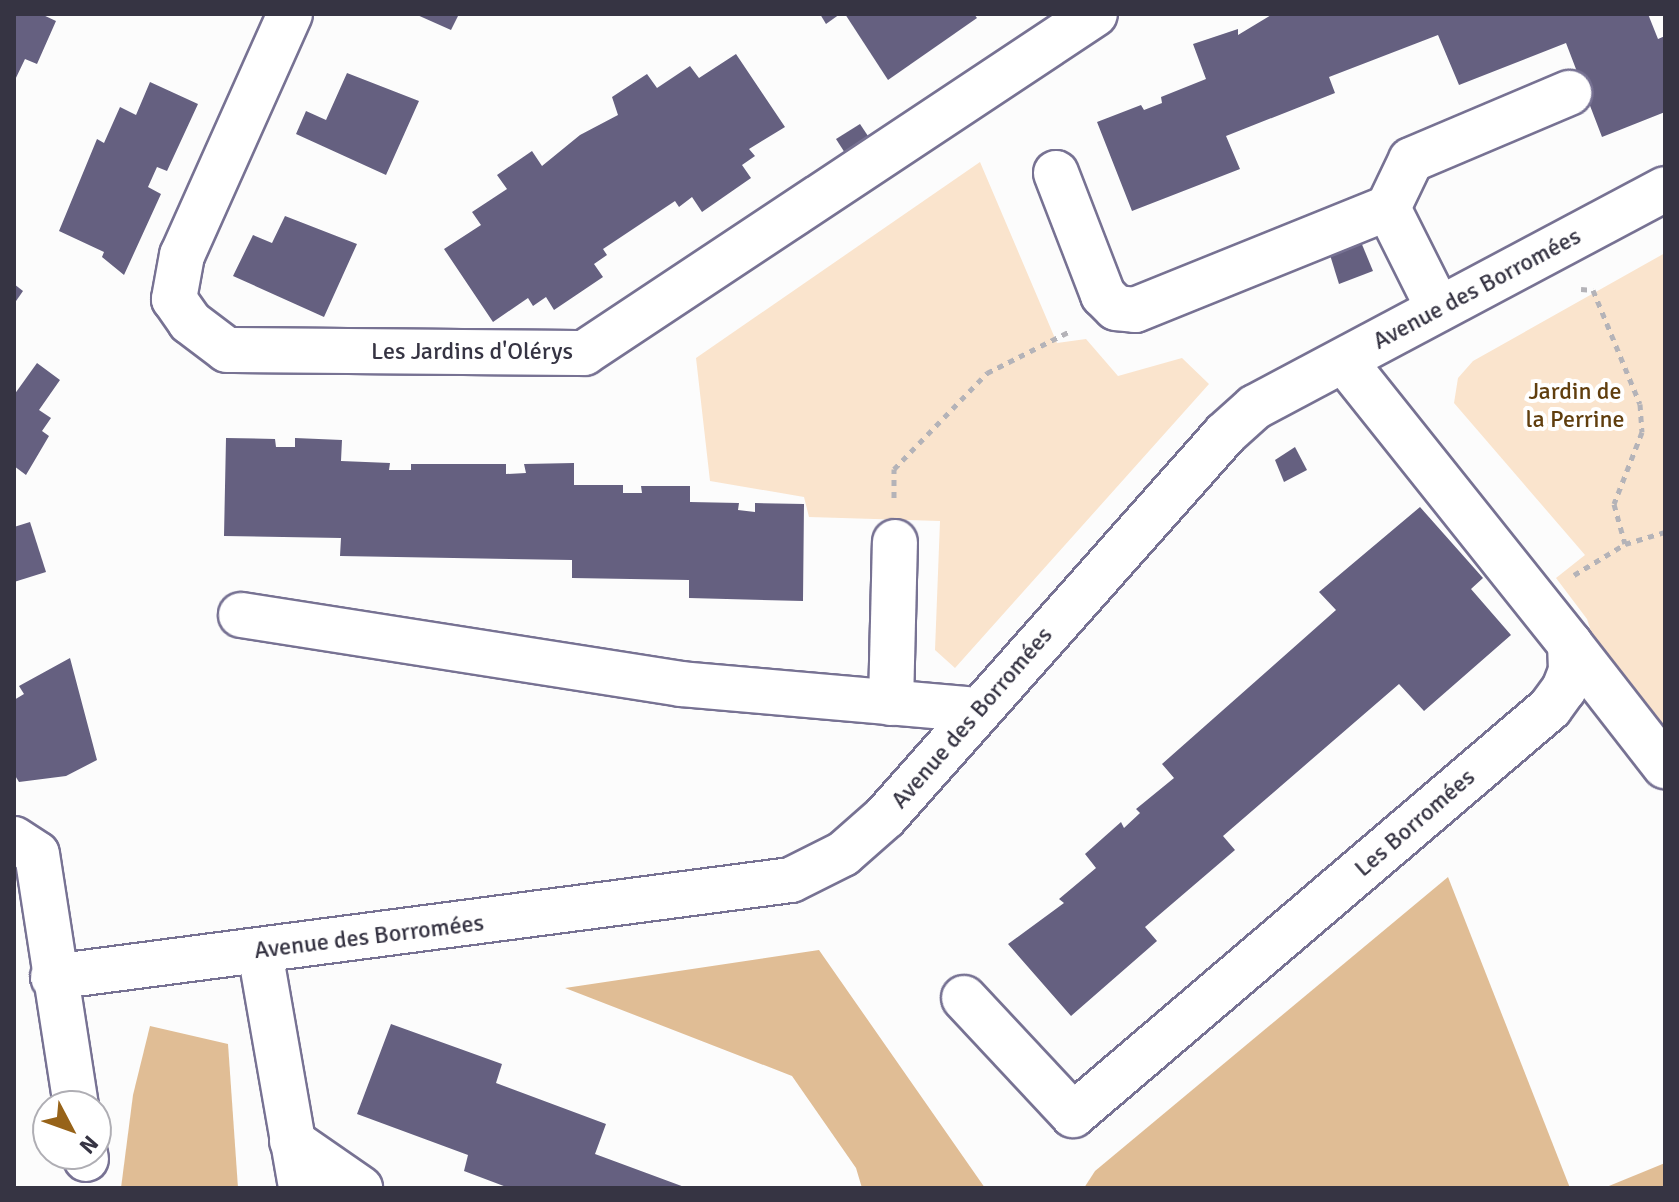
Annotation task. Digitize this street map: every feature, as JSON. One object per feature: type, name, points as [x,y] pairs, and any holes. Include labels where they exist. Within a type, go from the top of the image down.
[{"type":"street","name":"Les Jardins d'Olérys","points":[[290,14],[182,255],[174,299],[190,322],[227,350],[584,353],[1095,14]]},
{"type":"street","points":[[1056,173],[1103,295],[1116,308],[1135,310],[1388,208],[1411,160],[1569,93]]},
{"type":"street","name":"Avenue des Borromées","points":[[53,977],[157,960],[260,952],[791,880],[843,854],[885,817],[1225,434],[1255,407],[1665,189]]},
{"type":"street","points":[[1388,208],[1438,308]]},
{"type":"street","points":[[1344,361],[1665,766]]},
{"type":"street","points":[[891,703],[895,542]]},
{"type":"street","points":[[241,615],[681,684],[978,710]]},
{"type":"street","name":"Les Borromées","points":[[964,998],[1073,1115],[1550,708],[1571,671],[1570,644]]},
{"type":"street","points":[[14,839],[37,854],[53,977],[73,1090]]},
{"type":"street","points":[[260,952],[301,1188]]},
{"type":"street","points":[[292,1141],[360,1188]]},
{"type":"path","points":[[1543,254],[1562,285],[1593,290],[1640,404],[1642,432],[1614,504],[1625,544]]},
{"type":"path","points":[[895,542],[894,469],[987,373],[1116,308]]},
{"type":"path","points":[[1537,604],[1593,559],[1625,544],[1665,532]]},
{"type":"green space","points":[[980,162],[1057,343],[1086,339],[1118,376],[1182,358],[1209,384],[955,668],[935,650],[940,521],[809,517],[804,497],[710,481],[696,358]]},
{"type":"green space","name":"Jardin de la Perrine","points":[[1665,253],[1665,732],[1599,656],[1587,619],[1556,578],[1585,555],[1454,403],[1458,378],[1473,361]]},
{"type":"shaded area","points":[[1448,877],[1570,1188],[1084,1188],[1095,1171]]},
{"type":"shaded area","points":[[819,950],[985,1188],[862,1188],[856,1168],[792,1076],[565,988]]},
{"type":"shaded area","points":[[150,1026],[228,1044],[238,1188],[121,1188],[133,1095]]},
{"type":"shaded area","points":[[1665,1163],[1665,1188],[1604,1188]]},
{"type":"building","points":[[14,14],[41,14],[56,21],[37,64],[25,59],[14,82]]},
{"type":"building","points":[[415,14],[459,14],[451,30]]},
{"type":"building","points":[[820,14],[840,14],[826,24]]},
{"type":"building","points":[[845,14],[974,14],[977,18],[888,80]]},
{"type":"building","points":[[1273,14],[1648,14],[1658,39],[1665,36],[1665,112],[1602,137],[1566,43],[1459,85],[1438,35],[1329,77],[1335,93],[1226,136],[1240,169],[1132,211],[1097,122],[1141,105],[1144,110],[1162,103],[1161,97],[1206,79],[1193,44],[1238,29],[1238,35]]},
{"type":"building","points":[[736,54],[785,127],[749,149],[755,156],[742,165],[751,178],[702,212],[692,197],[679,207],[675,201],[603,249],[607,255],[594,264],[603,277],[554,310],[546,297],[533,306],[528,298],[493,322],[444,249],[481,225],[472,212],[507,189],[497,175],[532,151],[542,166],[580,135],[618,115],[612,97],[647,74],[657,88],[690,66],[699,78]]},
{"type":"building","points":[[347,73],[419,101],[386,175],[296,134],[306,111],[326,120]]},
{"type":"building","points":[[150,82],[198,104],[167,171],[157,167],[148,187],[161,194],[124,275],[102,257],[104,252],[59,231],[97,139],[104,143],[120,107],[136,115]]},
{"type":"building","points":[[860,124],[868,136],[845,153],[836,139]]},
{"type":"building","points":[[285,216],[357,244],[324,317],[233,276],[253,235],[272,243]]},
{"type":"building","points":[[1361,242],[1373,271],[1339,284],[1330,255]]},
{"type":"building","points":[[14,284],[23,291],[14,304]]},
{"type":"building","points":[[37,363],[60,380],[39,410],[51,418],[42,431],[49,436],[26,475],[14,466],[14,395]]},
{"type":"building","points":[[226,438],[275,439],[276,447],[295,447],[295,438],[342,440],[341,461],[390,463],[389,470],[411,470],[411,464],[506,464],[506,474],[526,473],[524,464],[574,463],[574,485],[623,485],[623,493],[642,493],[641,486],[690,486],[690,502],[739,503],[738,510],[755,512],[755,503],[804,504],[803,601],[689,598],[689,580],[572,578],[572,560],[340,556],[341,538],[224,536]]},
{"type":"building","points":[[1295,447],[1307,470],[1284,482],[1275,460]]},
{"type":"building","points":[[1420,507],[1483,578],[1471,589],[1511,635],[1424,711],[1399,684],[1223,836],[1235,850],[1145,927],[1157,941],[1071,1016],[1008,944],[1064,903],[1059,899],[1096,868],[1085,854],[1121,822],[1124,828],[1140,813],[1136,809],[1174,778],[1162,764],[1336,610],[1319,592]]},
{"type":"building","points":[[30,522],[46,572],[14,582],[14,527]]},
{"type":"building","points":[[70,658],[97,760],[66,776],[19,782],[14,774],[14,700],[24,694],[19,686]]},
{"type":"building","points":[[391,1024],[502,1064],[496,1083],[606,1124],[595,1154],[687,1188],[509,1188],[464,1171],[468,1155],[357,1114]]}]
